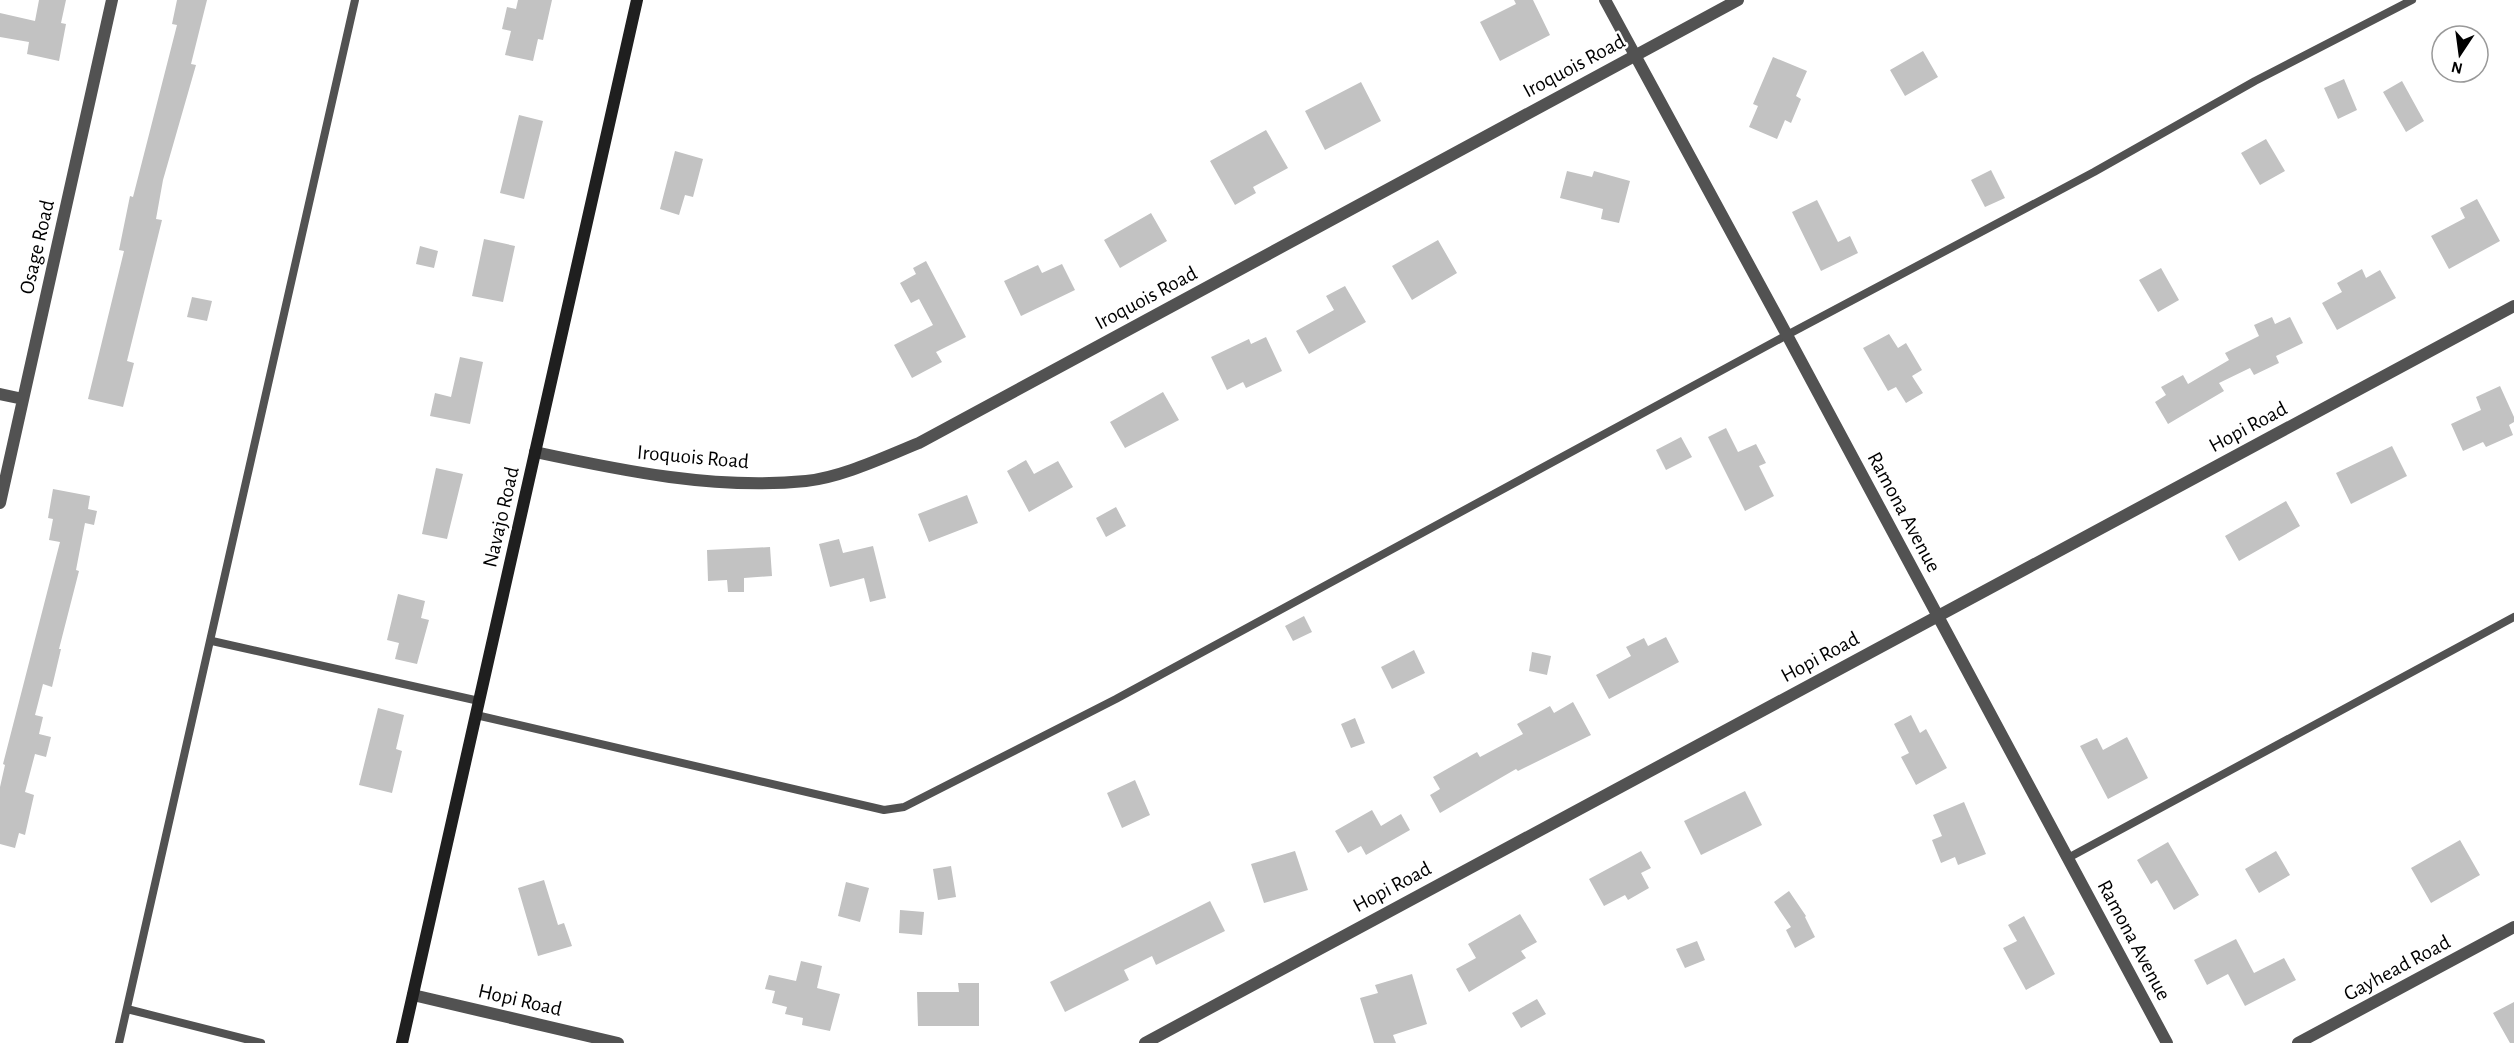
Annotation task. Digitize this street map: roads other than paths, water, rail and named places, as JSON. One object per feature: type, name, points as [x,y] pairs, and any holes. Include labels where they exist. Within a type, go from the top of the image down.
[{"type":"main road","name":"Navajo Road","points":[[402,1043],[637,0]]},
{"type":"street","name":"Osage Road","points":[[0,503],[112,0]]},
{"type":"street","name":"Ramona Avenue","points":[[1605,0],[2167,1043]]},
{"type":"street","name":"Iroquois Road","points":[[535,452],[660,477],[740,483],[808,480],[863,465],[919,443],[1738,0]]},
{"type":"street","name":"Hopi Road","points":[[1145,1043],[2514,306]]},
{"type":"street","points":[[0,394],[23,399]]},
{"type":"street","name":"Gayhead Road","points":[[2298,1043],[2514,927]]},
{"type":"street","name":"Hopi Road","points":[[413,995],[618,1043]]},
{"type":"lane","points":[[119,1043],[212,641],[355,0]]},
{"type":"lane","points":[[476,715],[884,810],[904,807],[1116,699],[1787,335],[2094,172],[2255,81],[2412,0]]},
{"type":"lane","points":[[2067,858],[2514,617]]},
{"type":"lane","points":[[212,641],[480,701]]},
{"type":"lane","points":[[127,1009],[261,1043]]}]
